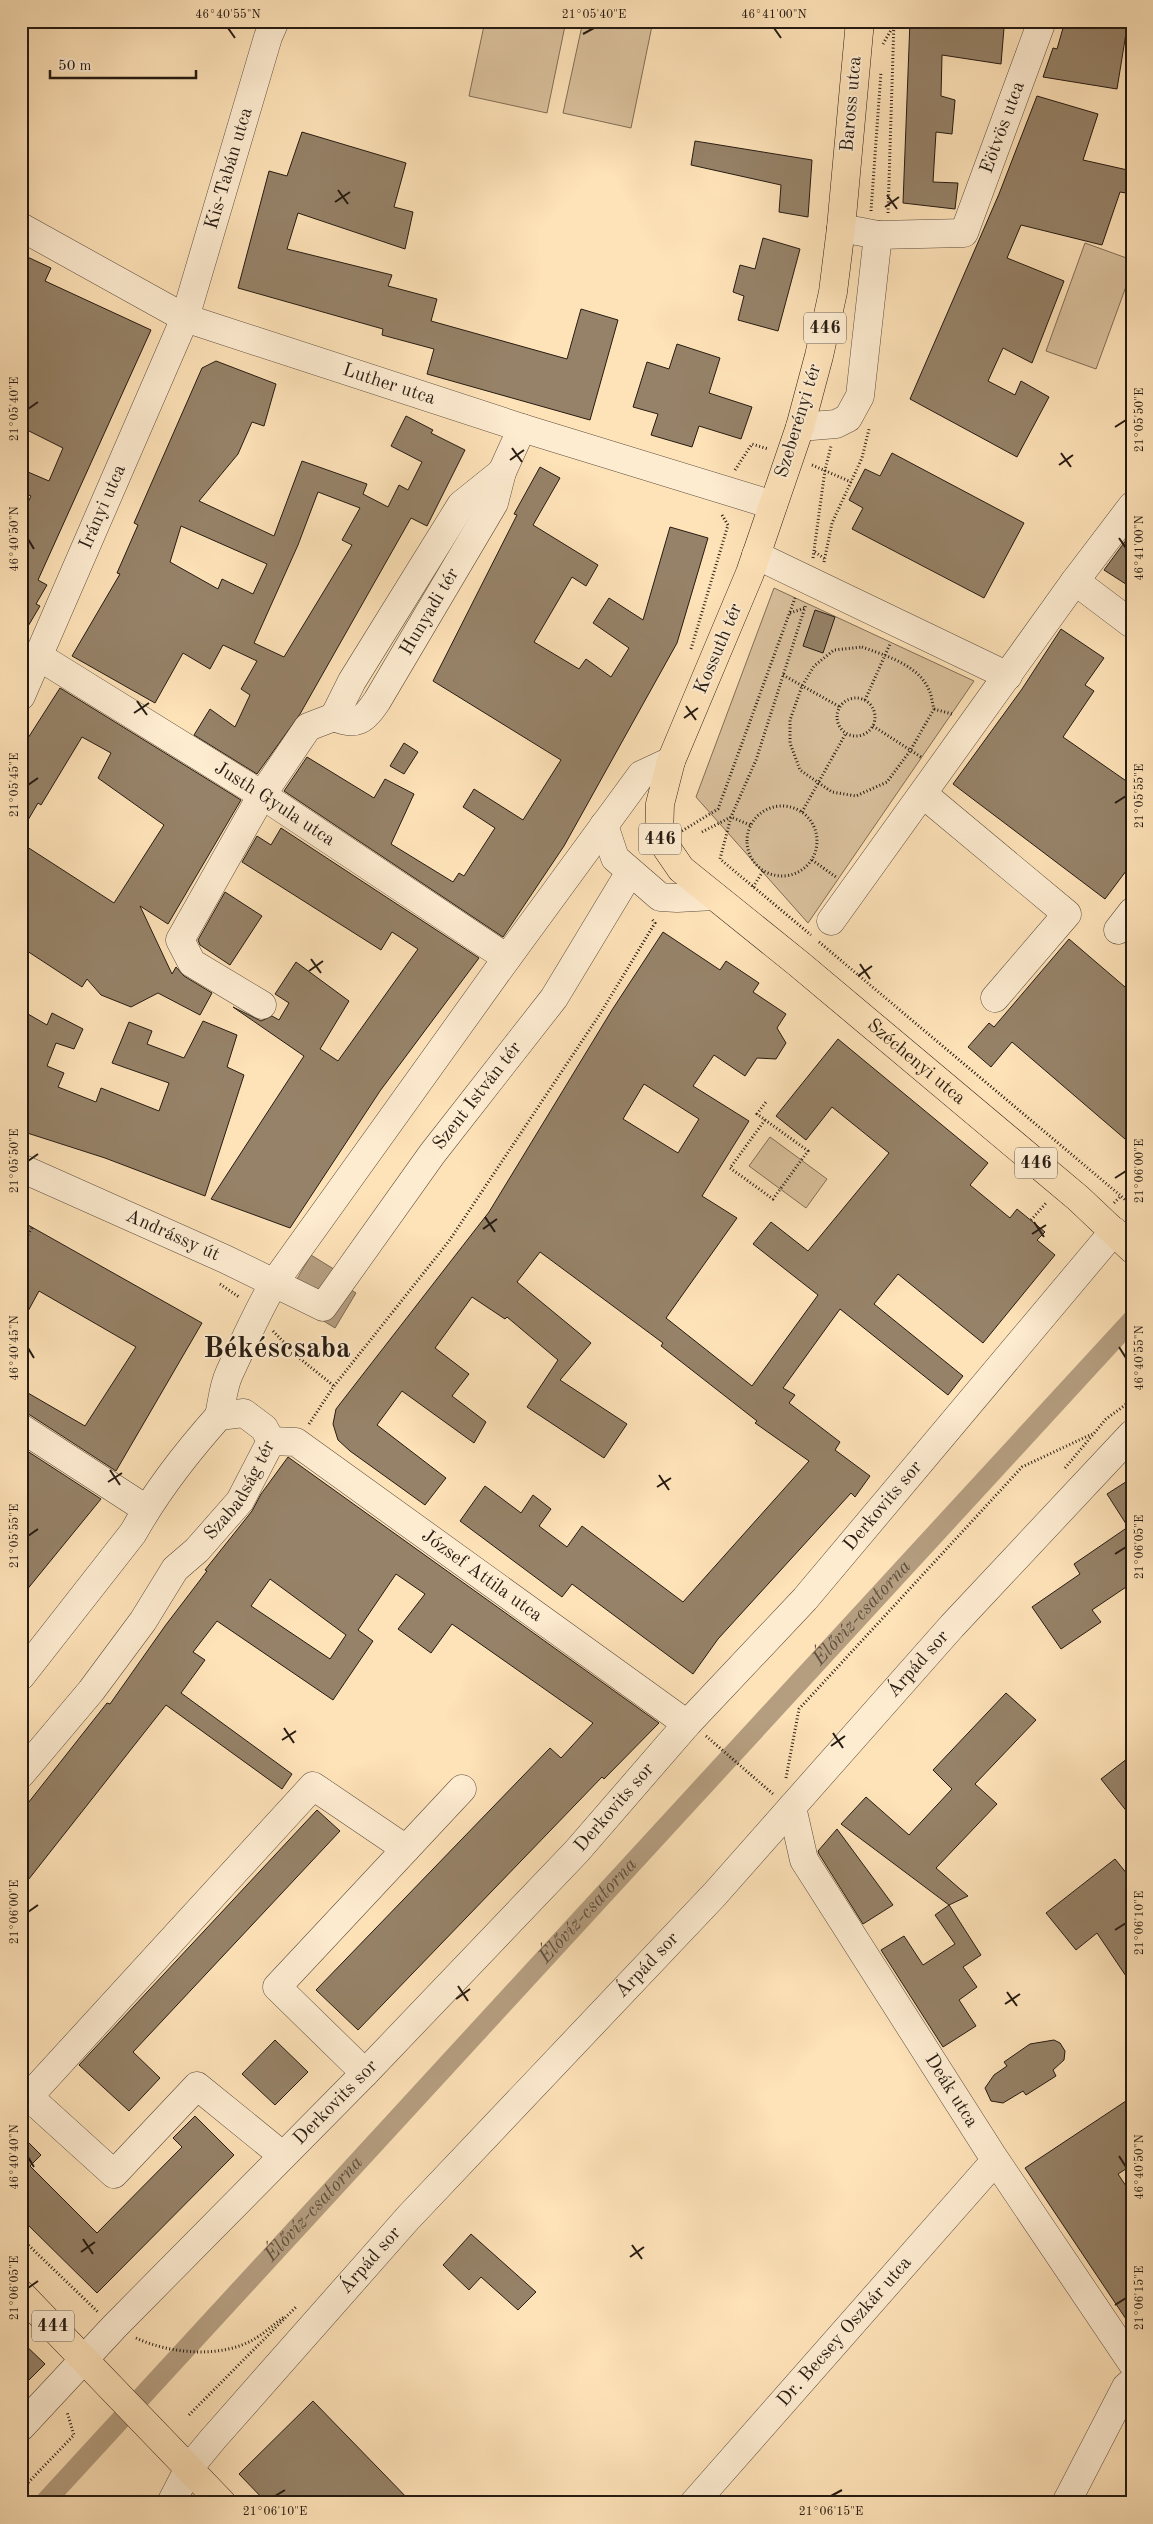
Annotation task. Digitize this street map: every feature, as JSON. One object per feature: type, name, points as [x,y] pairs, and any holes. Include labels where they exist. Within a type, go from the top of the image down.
[{"type":"main road","name":"Baross utca","points":[[845,188],[860,21]]},
{"type":"main road","name":"Szeberényi tér","points":[[773,505],[800,427],[819,356],[833,292],[845,188]]},
{"type":"main road","name":"Kossuth tér","points":[[661,843],[658,825],[660,804],[671,761],[756,555],[773,505]]},
{"type":"main road","name":"446","points":[[661,843],[681,869],[714,896]]},
{"type":"main road","name":"Széchenyi utca","points":[[714,896],[799,964],[1078,1198],[1123,1240]]},
{"type":"main road","name":"444","points":[[21,2294],[222,2503]]},
{"type":"street","name":"Kis-Tabán utca","points":[[185,318],[268,37],[275,21]]},
{"type":"street","name":"Eötvös utca","points":[[878,235],[964,233],[1042,21]]},
{"type":"street","name":"Luther utca","points":[[21,227],[185,318],[522,428],[773,505]]},
{"type":"street","points":[[800,427],[836,424],[848,418],[860,396],[878,235],[841,228]]},
{"type":"street","name":"Irányi utca","points":[[21,696],[185,318]]},
{"type":"street","name":"Hunyadi tér","points":[[262,1004],[192,963],[180,940],[262,796],[308,727],[334,717],[352,681],[460,505],[502,472],[522,428]]},
{"type":"street","points":[[831,920],[1075,581],[1132,506]]},
{"type":"street","points":[[756,555],[805,591],[899,623],[1008,676]]},
{"type":"street","points":[[1075,581],[1132,624]]},
{"type":"street","name":"Justh Gyula utca","points":[[38,656],[262,796],[507,958]]},
{"type":"street","points":[[21,1676],[133,1533],[146,1509],[182,1457],[219,1416],[228,1375],[236,1363],[258,1310],[274,1283],[641,775],[671,761]]},
{"type":"street","points":[[923,794],[1067,914],[995,998]]},
{"type":"street","points":[[604,825],[615,858],[660,896],[677,898],[714,896]]},
{"type":"street","name":"Szent István tér","points":[[323,1307],[432,1154],[554,998],[624,882]]},
{"type":"street","name":"Andrássy út","points":[[21,1168],[323,1307]]},
{"type":"street","name":"Derkovits sor","points":[[21,2427],[84,2358],[366,2073],[577,1851],[687,1724],[805,1599],[1123,1240]]},
{"type":"street","name":"Szabadság tér","points":[[21,1774],[91,1691],[143,1621],[175,1569],[197,1550],[240,1501],[271,1441],[264,1428],[244,1413],[219,1416]]},
{"type":"street","points":[[21,1428],[146,1509]]},
{"type":"street","name":"Árpád sor","points":[[171,2503],[189,2468],[408,2218],[716,1894],[784,1802],[1132,1434]]},
{"type":"street","name":"József Attila utca","points":[[271,1441],[296,1442],[687,1724]]},
{"type":"street","points":[[282,2156],[197,2086],[114,2174],[25,2101],[313,1786],[406,1849]]},
{"type":"street","points":[[366,2073],[277,1987],[462,1789]]},
{"type":"street","name":"Deák utca","points":[[784,1802],[804,1860],[995,2161],[1132,2363]]},
{"type":"street","name":"Dr. Becsey Oszkár utca","points":[[694,2503],[995,2161]]},
{"type":"street","points":[[1066,2503],[1126,2387],[1132,2382]]},
{"type":"path","points":[[882,51],[883,41],[894,21]]},
{"type":"path","points":[[871,209],[881,70]]},
{"type":"path","points":[[833,438],[825,470],[815,552],[783,675],[756,760],[732,817],[720,859],[1121,1196]]},
{"type":"path","points":[[825,470],[851,482]]},
{"type":"path","points":[[688,656],[728,525],[722,514],[728,491]]},
{"type":"path","points":[[661,843],[718,809],[805,591]]},
{"type":"path","points":[[865,700],[899,623]]},
{"type":"path","points":[[862,647],[885,655],[912,670],[929,689],[934,709],[910,751],[888,782],[856,796],[832,792],[800,770],[790,743],[790,720],[802,686],[814,666],[834,650],[862,647]]},
{"type":"path","points":[[783,675],[840,707]]},
{"type":"path","points":[[854,698],[865,700],[870,704],[875,715],[873,726],[869,731],[858,736],[846,733],[837,719],[840,707],[854,698]]},
{"type":"path","points":[[873,726],[941,769]]},
{"type":"path","points":[[802,812],[846,733]]},
{"type":"path","points":[[785,806],[802,812],[810,820],[817,837],[816,849],[812,860],[799,872],[787,876],[776,876],[763,871],[755,864],[749,854],[746,842],[750,825],[758,815],[774,807],[785,806]]},
{"type":"path","points":[[732,817],[750,825]]},
{"type":"path","points":[[702,832],[732,817]]},
{"type":"path","points":[[812,860],[854,890]]},
{"type":"path","points":[[753,887],[763,871]]},
{"type":"path","points":[[217,1282],[258,1310],[271,1329],[298,1357],[334,1386],[449,1241],[600,1014],[655,923],[650,916]]},
{"type":"path","points":[[765,1120],[730,1168],[773,1199],[808,1151],[757,1114],[766,1102]]},
{"type":"path","points":[[21,1247],[33,1226]]},
{"type":"path","points":[[786,1780],[799,1710],[1022,1467],[1095,1433]]},
{"type":"path","points":[[725,1752],[784,1802]]},
{"type":"path","points":[[21,2238],[94,2310],[115,2326]]},
{"type":"path","points":[[163,2347],[191,2352],[224,2350],[254,2339],[294,2309],[189,2415]]},
{"type":"path","points":[[21,2490],[74,2435],[60,2385]]},
{"type":"shaded area","points":[[485,21],[566,21],[547,113],[469,96]]},
{"type":"shaded area","points":[[583,21],[653,21],[631,128],[563,113]]},
{"type":"shaded area","points":[[1085,243],[1132,260],[1132,270],[1096,369],[1046,351]]},
{"type":"shaded area","points":[[774,588],[974,681],[808,923],[696,797]]},
{"type":"shaded area","points":[[770,1137],[827,1179],[806,1208],[749,1166]]},
{"type":"shaded area","points":[[311,1255],[345,1276],[341,1284],[356,1293],[335,1328],[309,1312],[294,1284]]},
{"type":"building","points":[[910,21],[967,21],[1004,28],[1001,64],[942,55],[941,96],[955,100],[952,134],[936,132],[933,182],[958,183],[955,209],[903,203]]},
{"type":"building","points":[[1065,21],[1128,21],[1117,89],[1043,77],[1053,48],[1057,49]]},
{"type":"building","points":[[1037,96],[1098,114],[1083,160],[1132,171],[1132,194],[1120,192],[1102,245],[1021,225],[1007,258],[1064,281],[1032,363],[1003,348],[988,381],[1015,395],[1021,381],[1049,397],[1017,457],[910,399],[999,194]]},
{"type":"building","points":[[302,132],[406,163],[394,207],[413,212],[405,249],[298,213],[287,249],[392,275],[388,286],[437,299],[431,321],[567,359],[581,309],[618,320],[590,420],[427,374],[434,349],[382,335],[383,329],[238,288],[269,171],[287,176]]},
{"type":"building","points":[[695,141],[812,160],[808,217],[779,212],[781,185],[691,165]]},
{"type":"building","points":[[763,238],[800,249],[778,331],[738,320],[744,296],[733,292],[740,265],[755,269]]},
{"type":"building","points":[[21,254],[51,268],[45,281],[151,330],[38,580],[47,585],[36,604],[40,606],[21,638],[21,517],[31,496],[21,492],[21,469],[49,481],[63,448],[21,427]]},
{"type":"building","points":[[677,344],[720,358],[709,393],[752,407],[741,439],[699,426],[692,447],[651,435],[658,414],[633,407],[647,362],[669,369]]},
{"type":"building","points":[[216,361],[276,384],[264,426],[252,422],[238,454],[199,501],[274,536],[302,461],[367,484],[363,494],[388,507],[399,485],[408,490],[422,462],[391,446],[406,416],[433,430],[431,433],[465,450],[427,526],[411,518],[300,714],[257,774],[194,735],[210,709],[235,727],[250,695],[241,689],[257,661],[223,645],[210,669],[183,653],[155,703],[72,656],[120,574],[117,573],[138,525],[134,523],[202,368]],"holes":[[[318,492],[360,508],[342,540],[352,545],[284,657],[254,643],[298,545]],[[181,526],[267,564],[253,594],[222,579],[218,589],[170,562]]]},
{"type":"building","points":[[892,453],[1024,523],[984,598],[852,529],[863,508],[849,500],[865,469],[880,476]]},
{"type":"building","points":[[540,467],[560,478],[533,525],[598,565],[586,586],[572,577],[534,642],[579,669],[586,659],[611,677],[629,648],[593,623],[609,598],[643,620],[670,527],[708,538],[677,643],[564,846],[503,937],[284,791],[307,757],[374,798],[385,779],[414,794],[391,844],[453,882],[459,873],[464,876],[495,828],[463,807],[474,789],[523,820],[561,760],[433,681],[517,515],[514,514]]},
{"type":"building","points":[[1132,532],[1132,588],[1104,570]]},
{"type":"building","points":[[815,610],[835,617],[823,653],[803,646]]},
{"type":"building","points":[[1061,629],[1104,658],[1085,685],[1094,691],[1063,737],[1132,785],[1132,863],[1105,899],[953,784],[1022,689]]},
{"type":"building","points":[[60,688],[241,800],[168,924],[140,906],[172,974],[176,967],[184,976],[212,993],[200,1015],[158,993],[131,1007],[101,995],[87,979],[82,987],[21,947],[21,843],[114,903],[164,825],[98,778],[111,753],[82,737],[41,805],[38,803],[21,832],[21,749]]},
{"type":"building","points":[[404,743],[418,752],[404,774],[390,766]]},
{"type":"building","points":[[281,828],[479,958],[380,1091],[290,1228],[211,1199],[304,1056],[233,1007],[261,1021],[272,1016],[279,1020],[289,1003],[275,994],[296,962],[349,1001],[320,1049],[338,1061],[418,949],[392,932],[381,950],[242,862],[257,836],[271,845]]},
{"type":"building","points":[[225,892],[262,916],[230,965],[200,945],[198,940]]},
{"type":"building","points":[[663,932],[720,970],[726,961],[759,983],[753,992],[786,1014],[777,1028],[786,1043],[776,1059],[757,1058],[745,1076],[714,1055],[693,1086],[749,1121],[702,1196],[737,1218],[666,1318],[752,1386],[818,1295],[753,1244],[771,1222],[808,1251],[889,1153],[832,1107],[806,1140],[776,1116],[838,1039],[988,1163],[970,1185],[1010,1218],[1017,1209],[1045,1232],[1037,1240],[1055,1255],[983,1343],[898,1274],[874,1304],[963,1376],[948,1395],[840,1309],[783,1388],[795,1395],[789,1403],[840,1442],[835,1450],[870,1476],[855,1497],[851,1493],[718,1639],[693,1674],[572,1584],[562,1597],[460,1521],[485,1486],[521,1513],[533,1495],[551,1509],[539,1526],[567,1547],[582,1526],[683,1602],[809,1461],[755,1423],[757,1421],[661,1346],[663,1343],[540,1252],[517,1282],[591,1343],[560,1380],[627,1424],[604,1458],[527,1407],[558,1360],[507,1317],[505,1319],[472,1297],[435,1348],[469,1374],[452,1396],[486,1422],[474,1443],[402,1391],[377,1425],[446,1478],[425,1505],[350,1451],[338,1440],[333,1424],[336,1409],[489,1212],[612,1010]],"holes":[[[644,1084],[699,1119],[678,1153],[623,1119]]]},
{"type":"building","points":[[1069,939],[1132,993],[1132,1145],[1012,1042],[991,1067],[968,1047],[989,1023],[994,1027]]},
{"type":"building","points":[[21,1010],[47,1025],[52,1013],[83,1029],[74,1049],[56,1043],[47,1066],[64,1073],[58,1087],[96,1102],[101,1088],[159,1111],[169,1083],[112,1063],[129,1022],[152,1031],[147,1044],[184,1058],[203,1021],[237,1035],[227,1067],[244,1075],[205,1196],[105,1158],[21,1131]]},
{"type":"building","points":[[21,1221],[202,1323],[116,1471],[30,1415],[21,1412],[21,1389],[85,1426],[136,1347],[39,1291],[21,1324]]},
{"type":"building","points":[[21,1447],[101,1499],[21,1597]]},
{"type":"building","points":[[288,1457],[659,1723],[604,1779],[602,1777],[358,2030],[316,1990],[550,1748],[561,1758],[593,1723],[452,1624],[431,1653],[398,1629],[425,1594],[396,1574],[358,1630],[373,1641],[333,1700],[217,1621],[193,1652],[205,1660],[181,1693],[292,1774],[282,1789],[166,1705],[21,1889],[21,1812],[107,1703],[110,1704],[165,1626],[207,1571],[205,1570],[252,1511],[261,1494]],"holes":[[[270,1579],[346,1635],[330,1659],[251,1606]]]},
{"type":"building","points":[[1132,1478],[1132,1583],[1092,1610],[1101,1622],[1061,1649],[1032,1607],[1080,1574],[1074,1564],[1128,1527],[1107,1494]]},
{"type":"building","points":[[1006,1693],[1036,1720],[975,1784],[997,1804],[936,1868],[968,1896],[949,1905],[841,1824],[866,1797],[909,1835],[952,1789],[933,1770]]},
{"type":"building","points":[[1132,1755],[1132,1818],[1101,1779]]},
{"type":"building","points":[[317,1810],[340,1831],[133,2052],[160,2078],[129,2111],[79,2065]]},
{"type":"building","points":[[837,1829],[893,1905],[863,1924],[818,1851]]},
{"type":"building","points":[[1115,1859],[1132,1880],[1132,1985],[1097,1933],[1076,1950],[1046,1913]]},
{"type":"building","points":[[949,1905],[981,1955],[963,1967],[977,1987],[959,2000],[976,2026],[943,2047],[881,1950],[904,1936],[923,1965],[955,1944],[935,1915]]},
{"type":"building","points":[[275,2040],[308,2072],[275,2105],[242,2074]]},
{"type":"building","points":[[1054,2040],[1060,2043],[1065,2051],[1064,2060],[1053,2070],[1056,2076],[1026,2095],[1023,2091],[1003,2103],[991,2101],[985,2088],[994,2075],[1007,2066],[1004,2062],[1030,2044]]},
{"type":"building","points":[[1132,2097],[1132,2165],[1118,2174],[1132,2195],[1132,2328],[1025,2168]]},
{"type":"building","points":[[195,2116],[234,2155],[97,2293],[21,2218],[21,2135],[41,2155],[30,2166],[97,2233],[182,2147],[173,2138]]},
{"type":"building","points":[[471,2234],[536,2292],[518,2310],[481,2277],[469,2290],[443,2265]]},
{"type":"building","points":[[21,2341],[45,2364],[21,2388]]},
{"type":"building","points":[[313,2401],[412,2503],[267,2503],[239,2474]]},
{"type":"waterway","name":"Élővíz-csatorna","points":[[44,2503],[1132,1320]]},
{"type":"district","name":"Békéscsaba","points":[[277,1349]]}]
